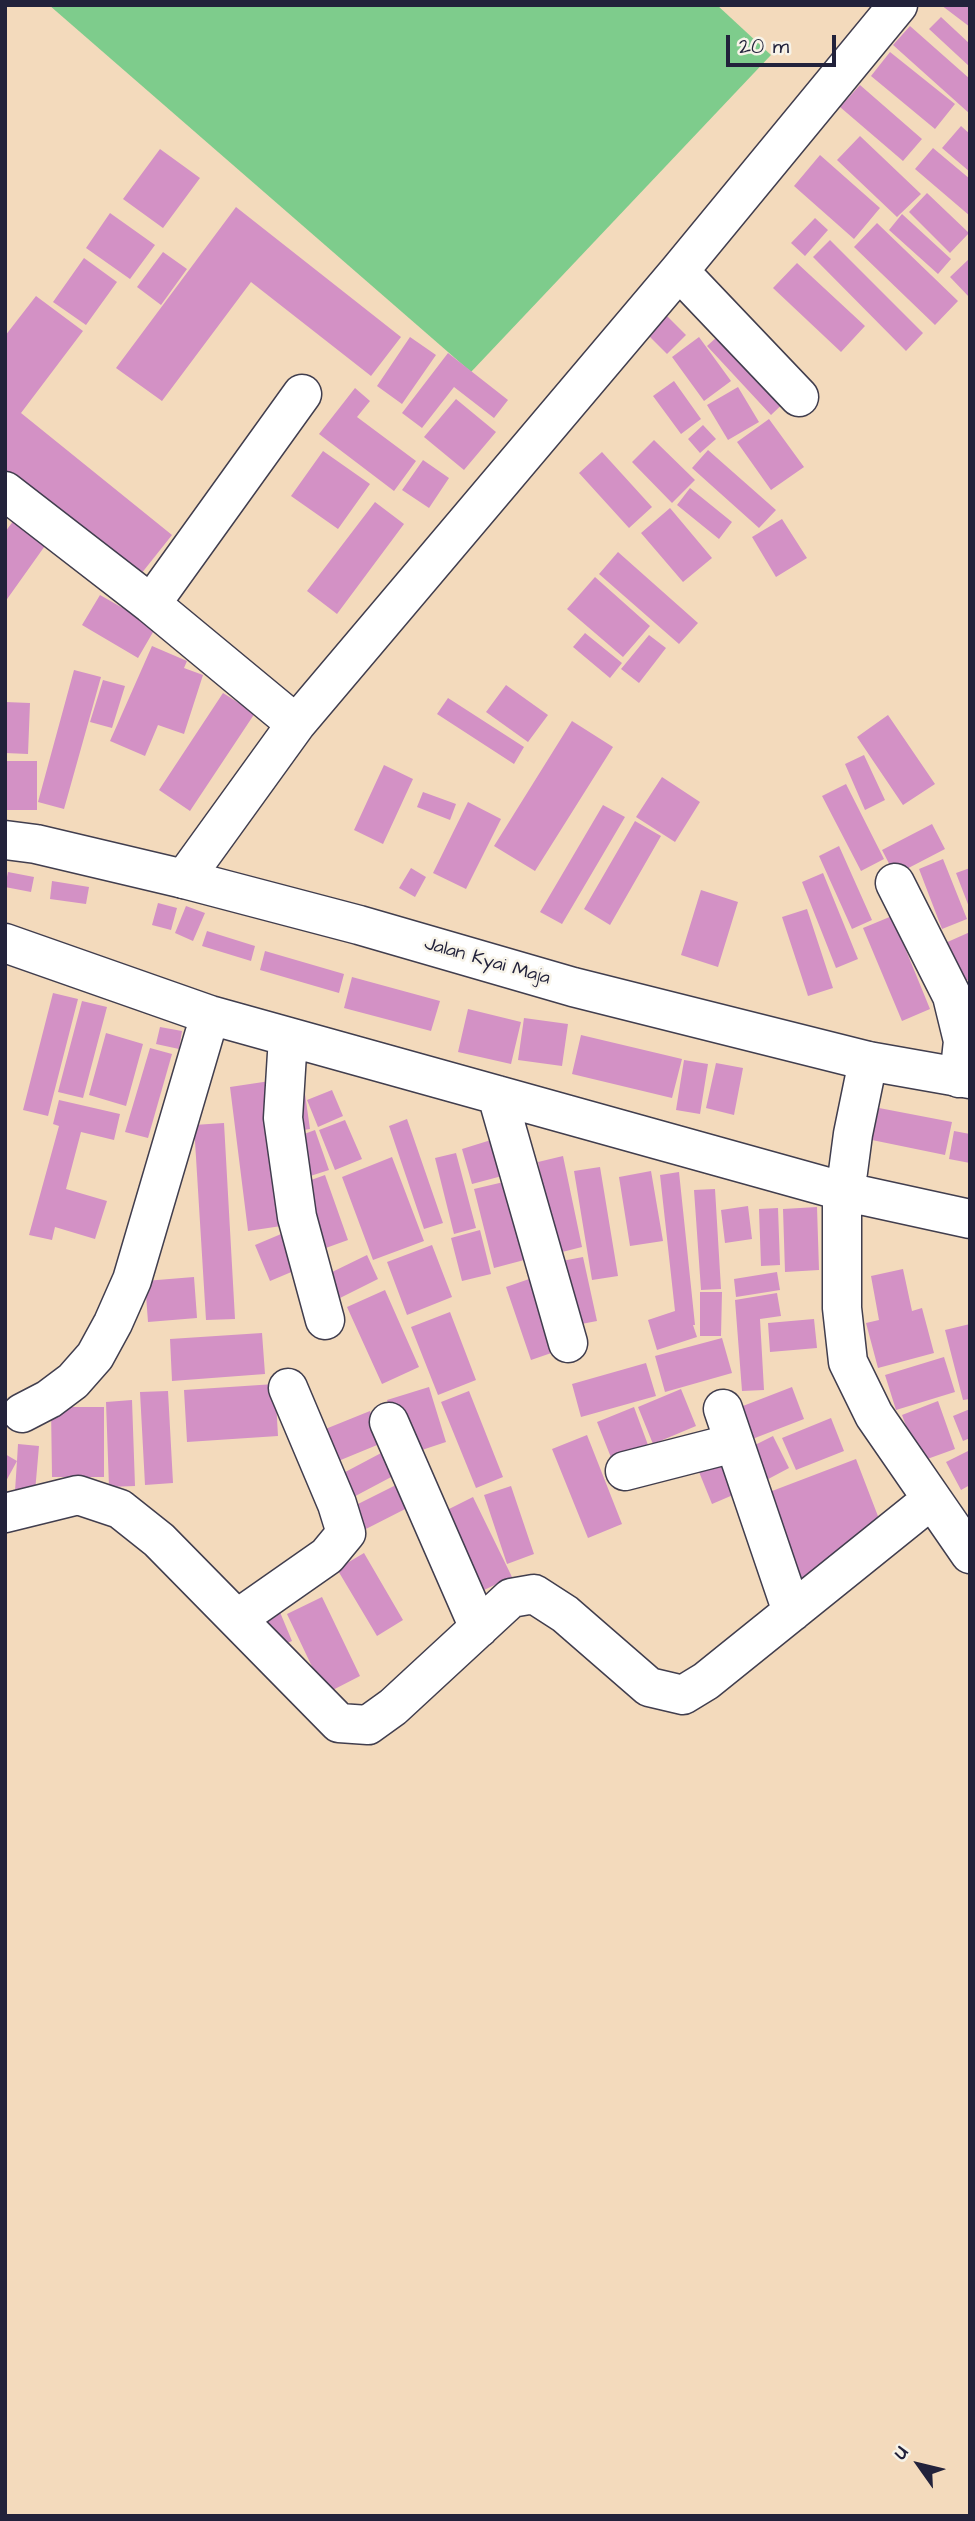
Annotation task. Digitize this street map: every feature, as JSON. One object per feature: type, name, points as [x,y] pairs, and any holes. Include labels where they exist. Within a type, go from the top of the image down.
[{"type":"street","points":[[184,879],[296,724],[679,271],[898,5]]},
{"type":"street","points":[[679,271],[799,397]]},
{"type":"street","points":[[151,604],[302,394]]},
{"type":"street","points":[[5,491],[151,604],[296,724]]},
{"type":"street","name":"Jalan Kyai Maja","points":[[5,840],[36,844],[184,879],[359,925],[573,987],[869,1061],[964,1079]]},
{"type":"street","points":[[895,883],[953,996],[963,1041],[964,1079]]},
{"type":"street","points":[[5,943],[210,1016],[497,1095],[845,1181],[970,1219]]},
{"type":"street","points":[[22,1413],[49,1399],[72,1381],[95,1356],[113,1323],[132,1280],[210,1016]]},
{"type":"street","points":[[288,1037],[283,1118],[297,1217],[325,1320]]},
{"type":"street","points":[[869,1061],[845,1181],[842,1308],[848,1363],[874,1415],[970,1554]]},
{"type":"street","points":[[497,1095],[568,1343]]},
{"type":"street","points":[[237,1619],[327,1556],[346,1533],[337,1504],[288,1388]]},
{"type":"street","points":[[389,1422],[479,1628]]},
{"type":"street","points":[[625,1471],[729,1426],[792,1612]]},
{"type":"street","points":[[5,1513],[78,1495],[120,1509],[159,1540],[339,1723],[368,1725],[393,1707],[511,1598],[534,1594],[565,1614],[649,1687],[683,1695],[706,1682],[932,1499]]},
{"type":"green space","points":[[49,5],[717,5],[771,55],[471,372]]},
{"type":"building","points":[[941,5],[970,5],[970,27]]},
{"type":"building","points":[[941,17],[970,44],[970,67],[929,29]]},
{"type":"building","points":[[910,26],[970,79],[970,114],[893,45]]},
{"type":"building","points":[[890,52],[955,104],[935,129],[871,76]]},
{"type":"building","points":[[860,85],[922,139],[903,161],[840,107]]},
{"type":"building","points":[[961,126],[970,134],[970,172],[942,148]]},
{"type":"building","points":[[860,136],[921,194],[897,217],[837,160]]},
{"type":"building","points":[[933,148],[970,179],[970,216],[915,169]]},
{"type":"building","points":[[160,149],[200,178],[163,228],[123,199]]},
{"type":"building","points":[[820,155],[880,208],[854,239],[794,186]]},
{"type":"building","points":[[927,193],[969,233],[950,253],[909,212]]},
{"type":"building","points":[[236,207],[401,337],[371,376],[251,282],[162,401],[116,368]]},
{"type":"building","points":[[110,213],[155,245],[130,279],[86,248]]},
{"type":"building","points":[[902,214],[951,259],[938,274],[889,230]]},
{"type":"building","points":[[815,218],[828,230],[805,256],[791,243]]},
{"type":"building","points":[[877,223],[958,301],[935,325],[854,247]]},
{"type":"building","points":[[830,240],[923,333],[906,351],[813,257]]},
{"type":"building","points":[[163,252],[187,269],[161,305],[137,287]]},
{"type":"building","points":[[84,258],[117,282],[86,325],[53,302]]},
{"type":"building","points":[[970,258],[970,298],[950,277]]},
{"type":"building","points":[[797,263],[865,326],[841,352],[773,288]]},
{"type":"building","points":[[36,296],[83,331],[21,413],[172,535],[137,579],[5,473],[5,336]]},
{"type":"building","points":[[663,312],[686,335],[667,354],[644,331]]},
{"type":"building","points":[[727,328],[790,397],[771,415],[707,346]]},
{"type":"building","points":[[410,337],[436,355],[402,404],[377,386]]},
{"type":"building","points":[[699,337],[731,381],[704,401],[672,357]]},
{"type":"building","points":[[448,353],[508,400],[494,418],[454,387],[422,428],[402,413]]},
{"type":"building","points":[[674,381],[701,419],[681,434],[653,396]]},
{"type":"building","points":[[738,387],[759,422],[728,440],[707,405]]},
{"type":"building","points":[[355,388],[370,401],[357,417],[416,461],[394,491],[319,434]]},
{"type":"building","points":[[456,399],[496,432],[464,470],[424,437]]},
{"type":"building","points":[[769,419],[804,467],[771,490],[737,442]]},
{"type":"building","points":[[703,425],[716,439],[700,453],[688,439]]},
{"type":"building","points":[[654,440],[695,480],[672,503],[632,462]]},
{"type":"building","points":[[708,450],[776,510],[759,528],[692,468]]},
{"type":"building","points":[[323,451],[370,484],[338,529],[291,496]]},
{"type":"building","points":[[602,452],[652,507],[629,528],[579,473]]},
{"type":"building","points":[[423,460],[449,478],[429,508],[402,490]]},
{"type":"building","points":[[690,488],[732,522],[719,539],[677,505]]},
{"type":"building","points":[[375,502],[404,524],[337,614],[307,591]]},
{"type":"building","points":[[670,508],[712,558],[683,582],[641,533]]},
{"type":"building","points":[[782,519],[807,558],[776,577],[752,537]]},
{"type":"building","points":[[14,520],[47,543],[5,602],[5,532]]},
{"type":"building","points":[[618,552],[698,623],[679,644],[599,574]]},
{"type":"building","points":[[595,577],[650,626],[623,657],[567,609]]},
{"type":"building","points":[[100,595],[156,627],[138,658],[82,625]]},
{"type":"building","points":[[585,633],[622,663],[610,678],[573,647]]},
{"type":"building","points":[[649,635],[666,648],[639,683],[621,669]]},
{"type":"building","points":[[152,646],[187,661],[184,668],[203,675],[184,734],[158,725],[145,756],[110,741]]},
{"type":"building","points":[[74,670],[101,677],[64,809],[38,802]]},
{"type":"building","points":[[103,680],[125,686],[112,728],[90,722]]},
{"type":"building","points":[[506,685],[548,715],[528,742],[486,712]]},
{"type":"building","points":[[223,693],[255,713],[190,811],[159,790]]},
{"type":"building","points":[[448,698],[524,747],[514,764],[437,714]]},
{"type":"building","points":[[5,702],[30,703],[28,754],[5,753]]},
{"type":"building","points":[[888,715],[935,784],[903,805],[857,737]]},
{"type":"building","points":[[572,721],[613,747],[535,871],[494,846]]},
{"type":"building","points":[[864,755],[885,800],[865,810],[845,764]]},
{"type":"building","points":[[5,761],[37,761],[37,810],[5,810]]},
{"type":"building","points":[[384,765],[413,779],[383,844],[354,830]]},
{"type":"building","points":[[662,777],[700,802],[675,842],[636,817]]},
{"type":"building","points":[[846,784],[884,859],[861,871],[822,796]]},
{"type":"building","points":[[423,792],[456,804],[450,820],[417,807]]},
{"type":"building","points":[[468,802],[501,819],[466,889],[433,873]]},
{"type":"building","points":[[603,805],[625,817],[562,924],[540,912]]},
{"type":"building","points":[[635,821],[661,836],[610,925],[584,909]]},
{"type":"building","points":[[932,824],[945,849],[895,875],[882,850]]},
{"type":"building","points":[[839,846],[872,920],[852,929],[819,856]]},
{"type":"building","points":[[943,859],[967,919],[942,929],[919,869]]},
{"type":"building","points":[[411,868],[426,877],[415,897],[399,888]]},
{"type":"building","points":[[970,868],[970,907],[969,907],[956,873]]},
{"type":"building","points":[[8,872],[34,877],[31,892],[5,887]]},
{"type":"building","points":[[823,873],[858,959],[836,968],[802,882]]},
{"type":"building","points":[[52,881],[89,887],[86,904],[50,899]]},
{"type":"building","points":[[701,890],[738,902],[718,967],[681,955]]},
{"type":"building","points":[[158,903],[177,908],[171,930],[152,925]]},
{"type":"building","points":[[186,906],[205,913],[193,941],[175,933]]},
{"type":"building","points":[[807,909],[833,988],[808,996],[782,917]]},
{"type":"building","points":[[892,916],[930,1009],[902,1021],[863,928]]},
{"type":"building","points":[[207,931],[255,946],[251,961],[202,946]]},
{"type":"building","points":[[970,932],[970,979],[951,987],[934,948]]},
{"type":"building","points":[[265,951],[344,974],[339,993],[260,970]]},
{"type":"building","points":[[352,977],[440,1001],[431,1031],[344,1008]]},
{"type":"building","points":[[53,993],[78,999],[48,1116],[23,1110]]},
{"type":"building","points":[[82,1001],[107,1007],[83,1098],[58,1092]]},
{"type":"building","points":[[468,1009],[521,1022],[511,1064],[458,1052]]},
{"type":"building","points":[[524,1018],[568,1024],[562,1066],[518,1060]]},
{"type":"building","points":[[160,1027],[182,1031],[179,1049],[156,1044]]},
{"type":"building","points":[[106,1033],[143,1044],[126,1106],[89,1095]]},
{"type":"building","points":[[581,1035],[682,1059],[672,1098],[572,1074]]},
{"type":"building","points":[[150,1048],[172,1054],[148,1138],[125,1132]]},
{"type":"building","points":[[684,1060],[708,1064],[700,1114],[676,1110]]},
{"type":"building","points":[[716,1063],[743,1068],[734,1115],[706,1108]]},
{"type":"building","points":[[270,1081],[288,1225],[248,1231],[230,1087]]},
{"type":"building","points":[[332,1090],[343,1116],[318,1127],[307,1100]]},
{"type":"building","points":[[305,1094],[310,1129],[291,1132],[286,1097]]},
{"type":"building","points":[[59,1100],[120,1114],[114,1140],[81,1132],[66,1189],[107,1201],[95,1239],[55,1227],[52,1240],[29,1235],[59,1126],[53,1124]]},
{"type":"building","points":[[879,1108],[952,1122],[945,1155],[872,1140]]},
{"type":"building","points":[[407,1119],[443,1223],[424,1229],[389,1126]]},
{"type":"building","points":[[345,1120],[362,1159],[335,1170],[319,1130]]},
{"type":"building","points":[[224,1123],[235,1319],[206,1320],[194,1125]]},
{"type":"building","points":[[315,1130],[329,1170],[301,1179],[288,1140]]},
{"type":"building","points":[[954,1131],[970,1134],[970,1163],[949,1159]]},
{"type":"building","points":[[491,1140],[502,1176],[472,1184],[462,1149]]},
{"type":"building","points":[[456,1153],[476,1228],[454,1234],[435,1158]]},
{"type":"building","points":[[563,1156],[582,1247],[558,1253],[538,1162]]},
{"type":"building","points":[[392,1157],[424,1241],[373,1260],[342,1177]]},
{"type":"building","points":[[600,1167],[618,1276],[592,1280],[574,1171]]},
{"type":"building","points":[[651,1171],[663,1241],[630,1246],[619,1177]]},
{"type":"building","points":[[679,1172],[693,1325],[697,1337],[657,1350],[648,1320],[675,1311],[660,1175]]},
{"type":"building","points":[[325,1175],[348,1240],[323,1249],[300,1184]]},
{"type":"building","points":[[508,1181],[528,1259],[494,1268],[474,1189]]},
{"type":"building","points":[[715,1189],[721,1289],[701,1290],[694,1190]]},
{"type":"building","points":[[748,1206],[752,1239],[725,1243],[721,1210]]},
{"type":"building","points":[[817,1207],[819,1270],[785,1272],[783,1209]]},
{"type":"building","points":[[778,1208],[780,1265],[761,1266],[759,1209]]},
{"type":"building","points":[[293,1229],[308,1265],[270,1281],[255,1245]]},
{"type":"building","points":[[480,1230],[491,1274],[462,1281],[451,1238]]},
{"type":"building","points":[[432,1245],[452,1297],[407,1315],[387,1262]]},
{"type":"building","points":[[367,1255],[378,1279],[340,1298],[328,1274]]},
{"type":"building","points":[[583,1257],[597,1321],[576,1325],[562,1261]]},
{"type":"building","points":[[903,1269],[912,1311],[922,1308],[934,1353],[878,1368],[866,1323],[879,1320],[871,1276]]},
{"type":"building","points":[[777,1272],[780,1290],[736,1297],[734,1279]]},
{"type":"building","points":[[194,1277],[197,1318],[148,1322],[145,1281]]},
{"type":"building","points":[[535,1277],[560,1350],[531,1360],[506,1287]]},
{"type":"building","points":[[385,1290],[419,1367],[382,1384],[347,1307]]},
{"type":"building","points":[[700,1292],[722,1292],[721,1336],[700,1336]]},
{"type":"building","points":[[777,1293],[781,1316],[760,1319],[764,1390],[742,1391],[735,1300]]},
{"type":"building","points":[[450,1312],[476,1380],[438,1395],[411,1327]]},
{"type":"building","points":[[814,1319],[817,1348],[770,1352],[768,1323]]},
{"type":"building","points":[[970,1324],[970,1399],[963,1400],[945,1330]]},
{"type":"building","points":[[262,1333],[265,1374],[172,1381],[170,1339]]},
{"type":"building","points":[[722,1338],[732,1373],[665,1392],[655,1356]]},
{"type":"building","points":[[944,1357],[955,1392],[896,1410],[885,1375]]},
{"type":"building","points":[[646,1363],[656,1396],[581,1417],[572,1384]]},
{"type":"building","points":[[275,1384],[278,1436],[187,1442],[184,1390]]},
{"type":"building","points":[[429,1387],[446,1442],[404,1456],[387,1400]]},
{"type":"building","points":[[792,1387],[804,1419],[742,1443],[730,1411]]},
{"type":"building","points":[[681,1389],[696,1426],[653,1444],[638,1407]]},
{"type":"building","points":[[168,1391],[173,1483],[145,1485],[140,1392]]},
{"type":"building","points":[[469,1391],[503,1477],[476,1488],[441,1402]]},
{"type":"building","points":[[132,1400],[135,1486],[109,1487],[106,1402]]},
{"type":"building","points":[[938,1401],[955,1449],[919,1462],[902,1415]]},
{"type":"building","points":[[51,1407],[104,1407],[104,1477],[52,1477]]},
{"type":"building","points":[[634,1407],[648,1445],[612,1460],[597,1422]]},
{"type":"building","points":[[970,1409],[970,1438],[963,1441],[953,1416]]},
{"type":"building","points":[[370,1411],[382,1443],[331,1464],[318,1432]]},
{"type":"building","points":[[831,1418],[844,1451],[796,1470],[782,1438]]},
{"type":"building","points":[[587,1435],[622,1524],[588,1538],[552,1449]]},
{"type":"building","points":[[773,1436],[789,1468],[757,1485],[739,1453]]},
{"type":"building","points":[[18,1444],[39,1446],[35,1492],[15,1491]]},
{"type":"building","points":[[970,1450],[970,1485],[961,1490],[946,1462]]},
{"type":"building","points":[[383,1452],[395,1475],[346,1501],[334,1478]]},
{"type":"building","points":[[5,1454],[17,1461],[5,1483]]},
{"type":"building","points":[[856,1459],[881,1524],[788,1591],[759,1496]]},
{"type":"building","points":[[728,1461],[740,1492],[712,1504],[699,1472]]},
{"type":"building","points":[[406,1480],[417,1503],[362,1531],[350,1508]]},
{"type":"building","points":[[511,1486],[534,1554],[507,1564],[484,1495]]},
{"type":"building","points":[[473,1497],[512,1577],[471,1596],[433,1517]]},
{"type":"building","points":[[364,1553],[403,1620],[377,1636],[337,1569]]},
{"type":"building","points":[[322,1597],[360,1676],[325,1694],[287,1614]]},
{"type":"building","points":[[277,1605],[292,1641],[273,1649],[258,1613]]}]
